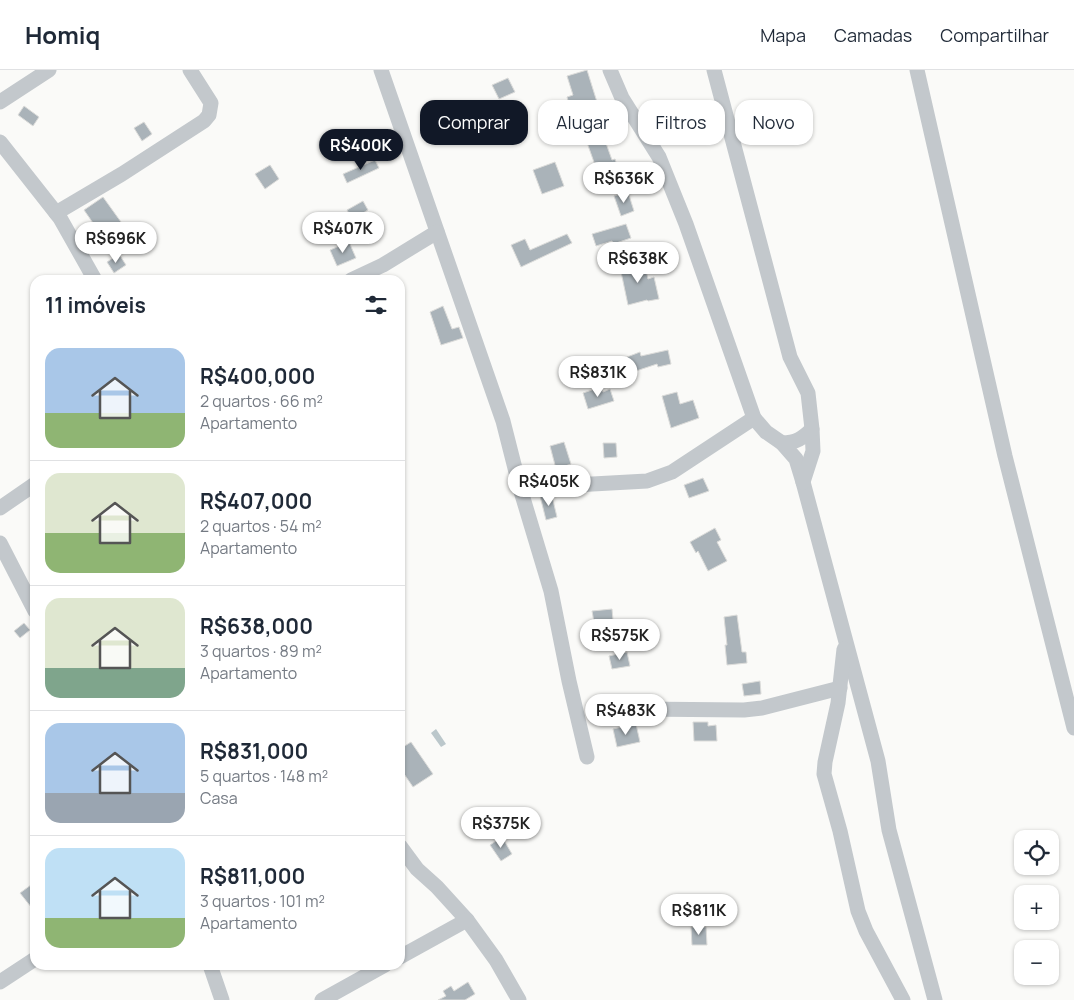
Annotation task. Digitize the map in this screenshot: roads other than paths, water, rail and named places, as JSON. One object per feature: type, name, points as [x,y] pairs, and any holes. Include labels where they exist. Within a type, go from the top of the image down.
[{"type":"street","points":[[0,102],[49,70]]},
{"type":"street","points":[[56,213],[122,174],[204,121],[209,115],[211,103],[190,70]]},
{"type":"street","points":[[381,70],[503,421],[520,488],[551,591],[587,757]]},
{"type":"street","points":[[610,70],[622,98],[659,157],[686,224],[754,418],[766,432],[782,443],[796,459],[804,482],[878,761],[889,830],[935,1000]]},
{"type":"street","points":[[714,70],[790,357],[808,393],[812,429],[812,451],[804,482]]},
{"type":"street","points":[[917,70],[1005,456],[1074,728]]},
{"type":"street","points":[[0,142],[56,213],[93,275]]},
{"type":"street","points":[[362,275],[383,265],[438,232]]},
{"type":"street","points":[[520,488],[646,480],[672,472],[754,418]]},
{"type":"street","points":[[782,443],[791,443],[802,439],[812,429]]},
{"type":"street","points":[[0,508],[30,487]]},
{"type":"street","points":[[0,543],[30,601]]},
{"type":"street","points":[[845,640],[838,703],[824,774],[840,831],[858,911],[866,931],[903,1000]]},
{"type":"street","points":[[638,709],[744,710],[762,708],[840,688]]},
{"type":"street","points":[[405,853],[417,869],[437,887],[467,920],[496,960],[519,1000]]},
{"type":"street","points":[[405,954],[467,920]]},
{"type":"street","points":[[0,982],[30,962]]},
{"type":"street","points":[[212,970],[222,1000]]},
{"type":"street","points":[[322,1000],[376,970]]}]
